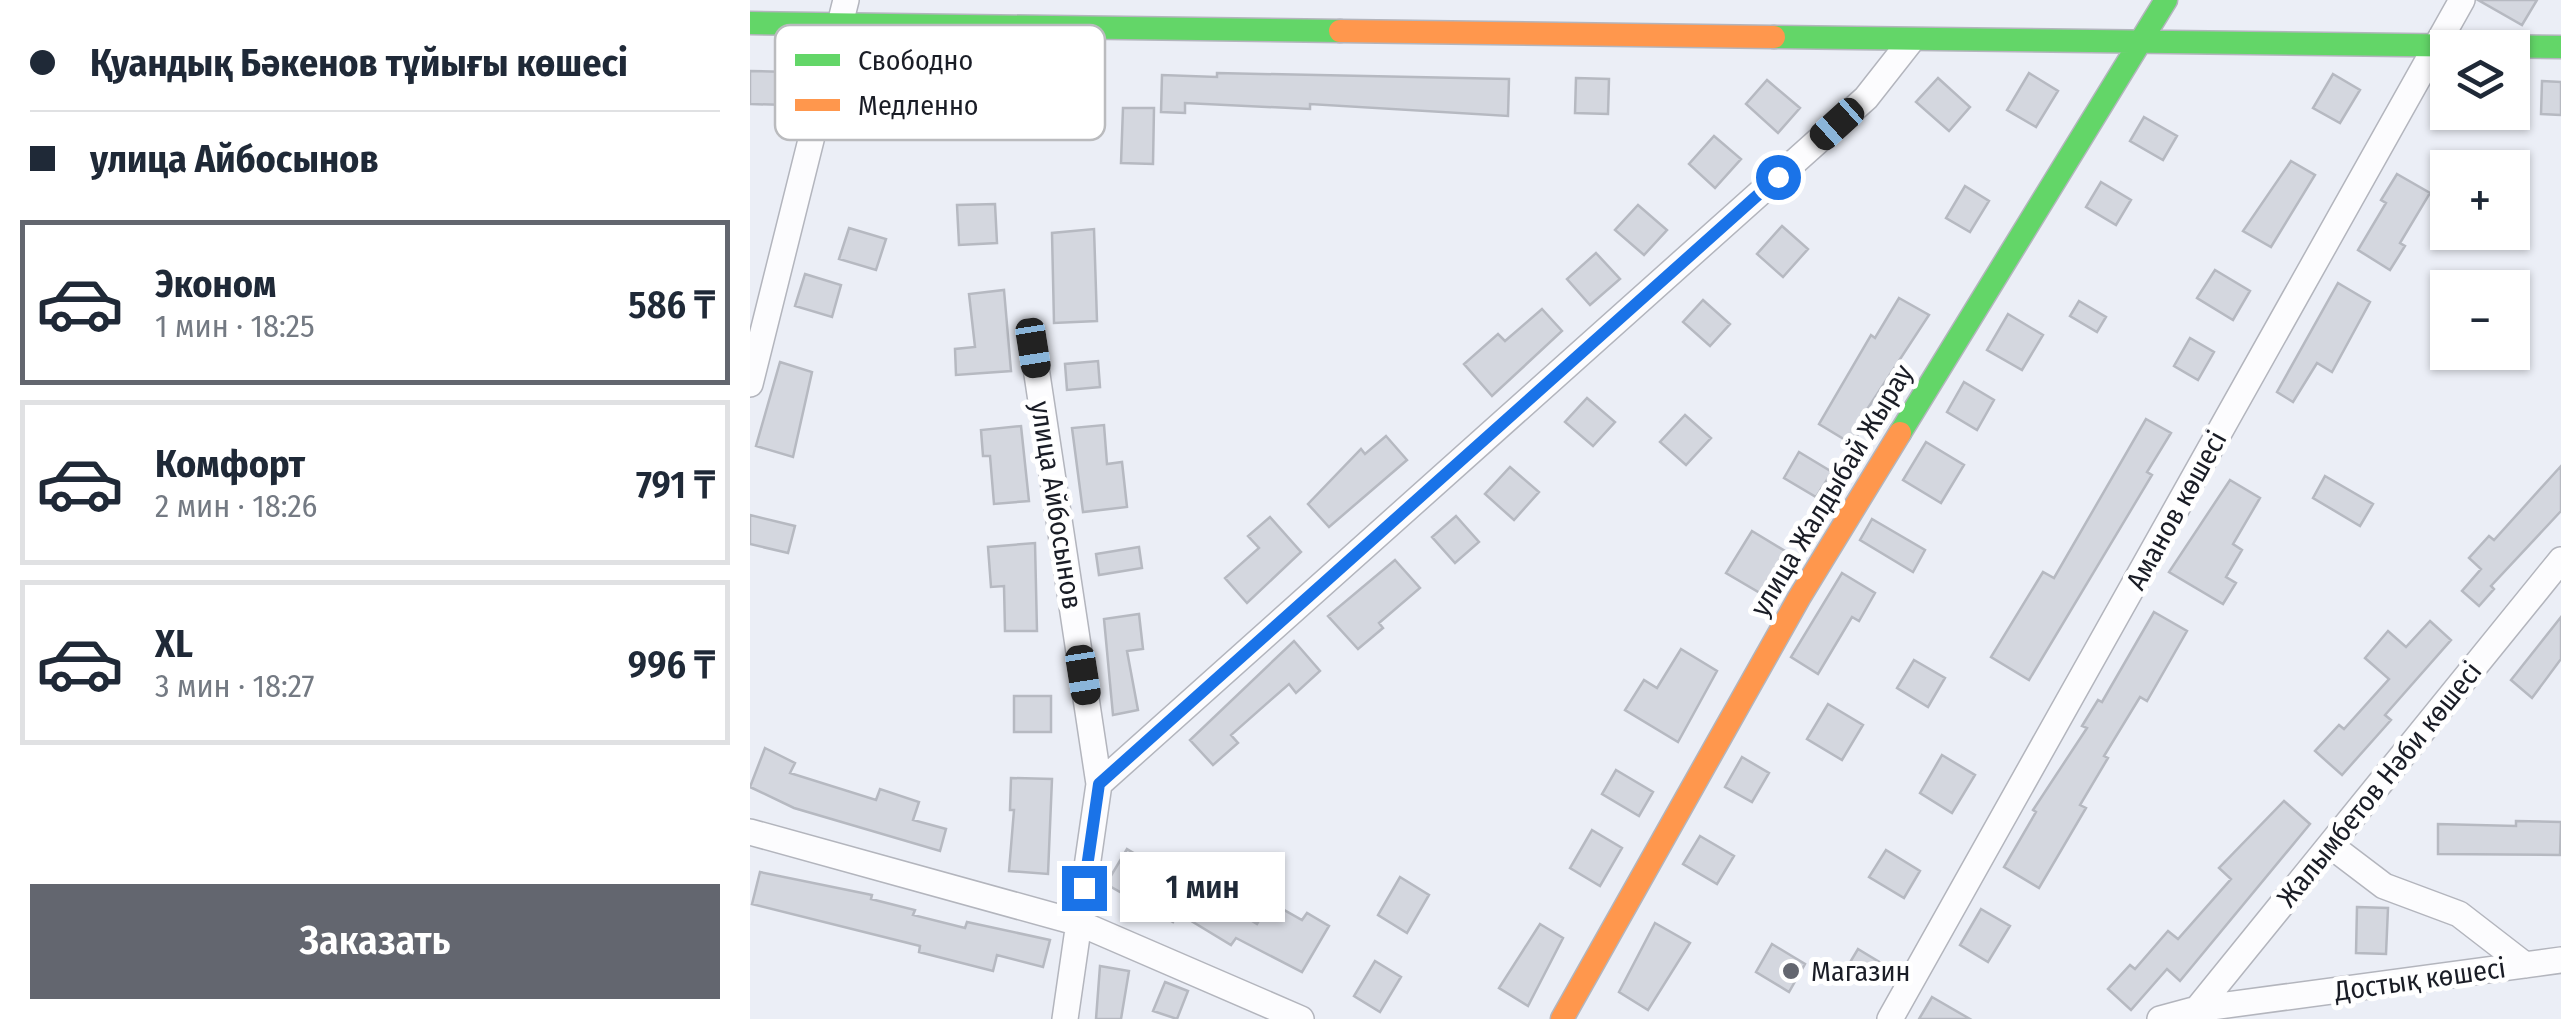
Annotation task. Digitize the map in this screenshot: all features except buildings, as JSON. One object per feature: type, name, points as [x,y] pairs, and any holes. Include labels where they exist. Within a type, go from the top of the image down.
[{"type":"street","name":"улица Жалдыбай Жырау","points":[[1562,1019],[1798,598],[2166,0]]},
{"type":"street","name":"Аманов көшесі","points":[[2446,30],[2462,0]]},
{"type":"street","points":[[750,24],[843,11],[1910,42],[2430,46]]},
{"type":"street","points":[[1099,784],[1866,98],[1910,42]]},
{"type":"street","points":[[2530,48],[2561,48]]},
{"type":"street","name":"Аманов көшесі","points":[[1890,1019],[2430,58]]},
{"type":"street","points":[[750,384],[811,140]]},
{"type":"street","name":"улица Айбосынов","points":[[1033,348],[1099,784],[1065,1019]]},
{"type":"street","name":"Жалымбетов Нәби көшесі","points":[[2197,1009],[2561,560]]},
{"type":"street","points":[[750,832],[1079,923],[1301,1019]]},
{"type":"street","points":[[2330,845],[2384,886],[2459,914],[2524,966]]},
{"type":"street","name":"Достық көшесі","points":[[2160,1019],[2197,1009],[2561,960]]},
{"type":"traffic: fast","points":[[1900,433],[2166,0]]},
{"type":"traffic: fast","points":[[750,23],[898,25]]},
{"type":"traffic: fast","points":[[1105,28],[1340,31]]},
{"type":"traffic: fast","points":[[1774,37],[2561,47]]},
{"type":"traffic: slow","points":[[1340,31],[1774,37]]},
{"type":"traffic: slow","points":[[1562,1019],[1799,598],[1900,433]]},
{"type":"place","name":"Магазин","points":[[1791,971]]},
{"type":"route","points":[[1084,888],[1099,784],[1778,177]]}]
